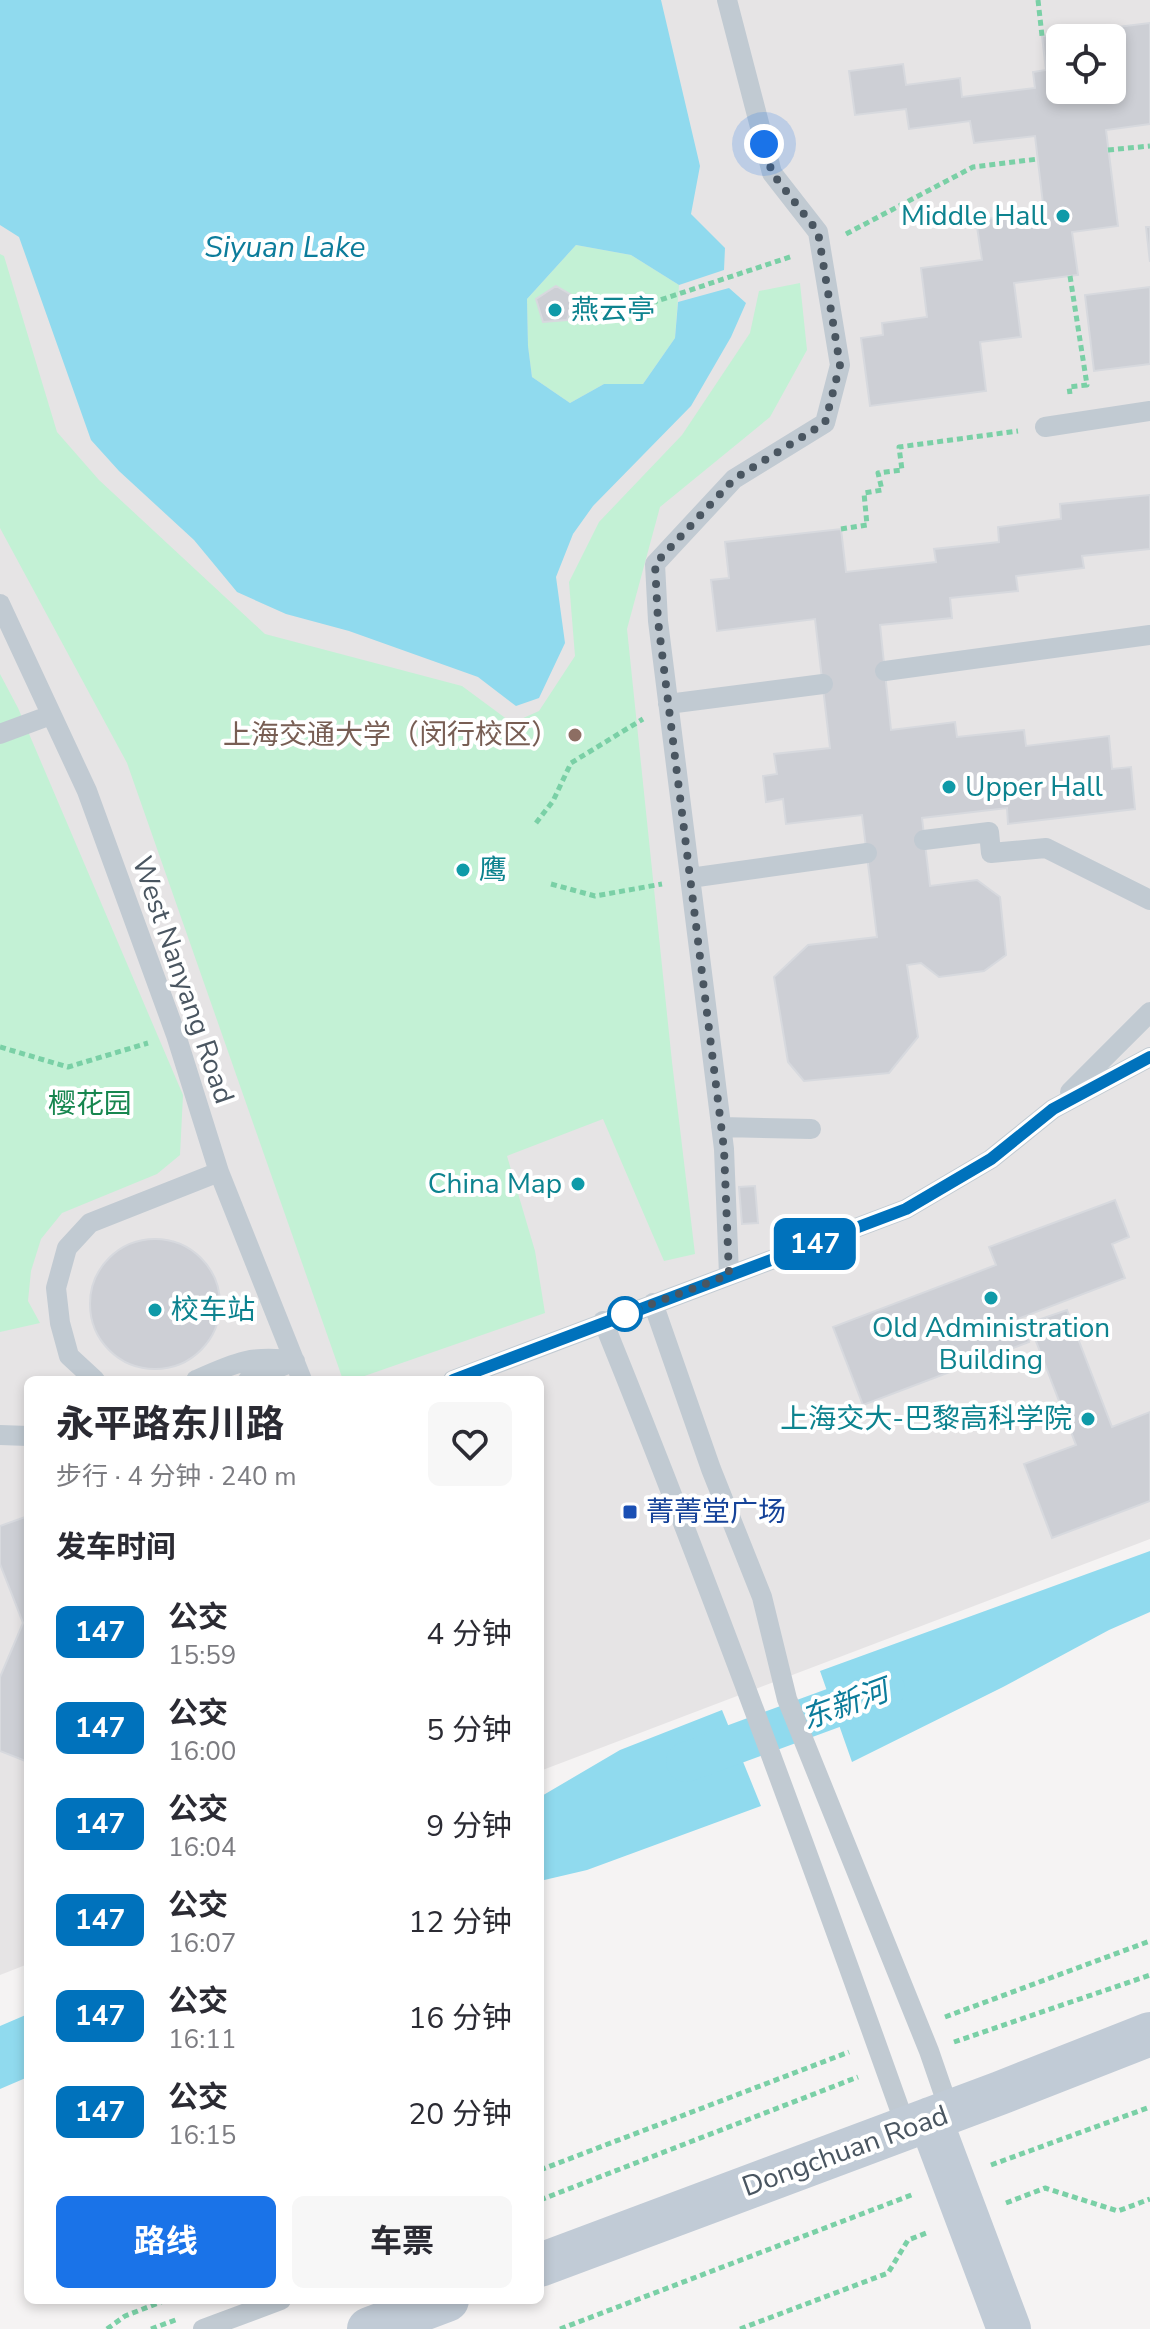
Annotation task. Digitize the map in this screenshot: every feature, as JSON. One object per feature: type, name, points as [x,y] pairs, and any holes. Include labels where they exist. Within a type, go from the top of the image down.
[{"type":"main road","name":"Dongchuan Road","points":[[544,2263],[1150,2034]]},
{"type":"main road","points":[[929,2119],[1009,2329]]},
{"type":"main road","points":[[369,2329],[436,2304]]},
{"type":"lane","points":[[727,0],[772,173],[818,232],[840,365],[825,423],[734,479],[655,564],[658,621],[721,1127],[729,1275]]},
{"type":"lane","points":[[1045,427],[1150,411]]},
{"type":"lane","name":"West Nanyang Road","points":[[0,604],[87,791],[176,1035],[219,1172],[299,1371]]},
{"type":"lane","points":[[885,671],[1150,635]]},
{"type":"lane","points":[[668,704],[823,684]]},
{"type":"lane","points":[[0,734],[51,715]]},
{"type":"lane","points":[[924,840],[989,832],[991,853],[1046,848],[1150,900]]},
{"type":"lane","points":[[690,878],[867,853]]},
{"type":"lane","points":[[463,1376],[906,1209],[991,1159],[1053,1109],[1150,1012]]},
{"type":"lane","points":[[1053,1109],[1150,1057]]},
{"type":"lane","points":[[721,1127],[811,1129]]},
{"type":"lane","points":[[91,1376],[69,1356],[60,1323],[56,1288],[67,1248],[90,1223],[219,1172]]},
{"type":"lane","points":[[653,1303],[711,1469],[762,1597],[787,1699],[929,2051],[929,2119]]},
{"type":"lane","points":[[603,1321],[670,1484],[884,2067],[929,2119]]},
{"type":"lane","points":[[205,1376],[235,1363],[267,1356],[299,1371]]},
{"type":"lane","points":[[271,1376],[299,1371]]},
{"type":"lane","points":[[0,1435],[24,1436]]},
{"type":"lane","points":[[203,2329],[270,2304]]},
{"type":"path","points":[[1038,0],[1042,36]]},
{"type":"path","points":[[1108,150],[1150,146]]},
{"type":"path","points":[[841,529],[867,525],[864,493],[882,490],[878,473],[902,470],[899,447],[1045,427],[1045,418],[1054,408],[1073,407],[1069,387],[1087,385],[1070,276]]},
{"type":"path","points":[[536,823],[553,801],[571,763],[668,704]]},
{"type":"path","points":[[551,884],[595,896],[635,891],[690,878]]},
{"type":"path","points":[[0,1047],[68,1067],[176,1035]]},
{"type":"path","points":[[919,2027],[1150,1941]]},
{"type":"path","points":[[929,2051],[1150,1975]]},
{"type":"path","points":[[544,2168],[875,2042]]},
{"type":"path","points":[[544,2198],[884,2067]]},
{"type":"path","points":[[560,2329],[1150,2107]]},
{"type":"path","points":[[107,2329],[125,2316],[156,2304]]},
{"type":"shaded area","name":"上海交通大学（闵行校区）","points":[[0,0],[1150,0],[1150,1539],[544,1769],[544,1376],[24,1376],[24,1966],[0,1975]]},
{"type":"green space","points":[[576,245],[631,255],[679,285],[675,338],[643,384],[604,384],[570,403],[532,377],[527,299]]},
{"type":"green space","points":[[0,254],[4,256],[57,432],[99,480],[265,634],[462,686],[512,723],[539,711],[575,656],[569,582],[599,522],[682,435],[750,333],[759,291],[800,283],[807,350],[770,417],[660,507],[627,629],[695,1254],[664,1261],[603,1119],[507,1156],[535,1251],[545,1313],[364,1376],[342,1376],[127,763],[0,528]]},
{"type":"green space","name":"樱花园","points":[[0,674],[18,708],[183,1095],[180,1155],[157,1174],[62,1213],[41,1239],[31,1271],[28,1301],[40,1323],[0,1332]]},
{"type":"water","name":"Siyuan Lake","points":[[0,0],[661,0],[700,166],[691,214],[725,248],[724,270],[679,285],[631,255],[576,245],[527,299],[532,377],[570,403],[604,384],[643,384],[675,338],[678,302],[729,288],[746,303],[731,337],[691,406],[593,506],[573,534],[556,577],[565,643],[539,698],[516,706],[478,677],[349,631],[286,614],[237,592],[194,540],[119,471],[91,440],[19,237],[0,225]]},
{"type":"water","points":[[1150,1551],[1150,1612],[852,1762],[820,1671]]},
{"type":"water","points":[[722,1710],[761,1806],[587,1870],[544,1880],[544,1795],[620,1750]]},
{"type":"water","points":[[24,2016],[24,2079],[0,2089],[0,2026]]},
{"type":"building","name":"Middle Hall","points":[[1150,23],[1150,124],[1106,130],[1118,226],[1072,232],[1078,275],[1014,283],[1021,337],[980,342],[986,391],[870,406],[861,338],[883,335],[882,323],[927,317],[921,268],[982,260],[976,220],[1044,212],[1035,136],[974,143],[970,121],[909,129],[906,109],[855,115],[849,71],[903,64],[906,85],[960,78],[962,97],[1035,88],[1033,72],[1046,70],[1046,104],[1126,104],[1126,26]]},
{"type":"building","name":"Middle Hall","points":[[1042,36],[1046,36],[1046,70]]},
{"type":"building","points":[[1146,227],[1150,227],[1150,262]]},
{"type":"building","name":"燕云亭","points":[[556,286],[575,297],[567,320],[543,322],[536,299]]},
{"type":"building","points":[[1150,287],[1150,364],[1094,371],[1085,295]]},
{"type":"building","name":"Upper Hall","points":[[1150,495],[1150,549],[1082,556],[1084,568],[1016,576],[1018,591],[950,598],[952,618],[880,625],[891,730],[955,722],[957,737],[1024,730],[1026,746],[1109,736],[1112,769],[1131,767],[1135,809],[1008,824],[1007,808],[922,818],[930,886],[977,880],[1000,897],[1006,955],[984,971],[939,977],[921,963],[907,965],[918,1037],[889,1073],[804,1081],[788,1062],[774,977],[808,945],[877,937],[862,815],[786,824],[783,799],[766,802],[763,776],[777,774],[774,754],[830,748],[815,619],[717,631],[711,580],[729,578],[725,542],[841,529],[846,572],[936,562],[934,549],[999,542],[998,527],[1061,519],[1060,504]]},
{"type":"building","points":[[755,1186],[758,1223],[742,1224],[739,1187]]},
{"type":"building","name":"Old Administration Building","points":[[1115,1200],[1129,1237],[1112,1244],[1125,1278],[1020,1318],[1029,1342],[863,1405],[833,1327],[996,1265],[989,1247]]},
{"type":"building","name":"校车站","points":[[155,1239],[180,1243],[201,1258],[216,1279],[220,1304],[216,1329],[201,1350],[180,1365],[155,1369],[130,1365],[109,1350],[94,1329],[90,1304],[94,1279],[109,1258],[130,1243]]},
{"type":"building","name":"上海交大-巴黎高科学院","points":[[1067,1310],[1112,1427],[1150,1412],[1150,1501],[1052,1538],[1024,1464],[1076,1445],[1029,1323]]},
{"type":"building","points":[[24,1517],[24,1760],[0,1751],[0,1677],[23,1623],[0,1564],[0,1526]]},
{"type":"waterway","name":"东新河","points":[[686,1762],[885,1689]]},
{"type":"bus line","name":"147","points":[[463,1376],[906,1209],[991,1159],[1053,1109],[1150,1057]]},
{"type":"place","name":"Middle Hall","points":[[1063,216]]},
{"type":"place","name":"燕云亭","points":[[555,310]]},
{"type":"place","name":"上海交通大学（闵行校区）","points":[[575,735]]},
{"type":"place","name":"Upper Hall","points":[[949,787]]},
{"type":"place","name":"鹰","points":[[463,870]]},
{"type":"place","name":"China Map","points":[[578,1184]]},
{"type":"place","name":"Old Administration Building","points":[[991,1298]]},
{"type":"place","name":"校车站","points":[[155,1310]]},
{"type":"place","name":"上海交大-巴黎高科学院","points":[[1088,1419]]},
{"type":"place","name":"菁菁堂广场","points":[[630,1512]]},
{"type":"route","points":[[625,1314],[729,1275],[724,1149],[658,621],[655,564],[734,479],[825,423],[840,365],[818,232],[772,173],[764,144]]}]
